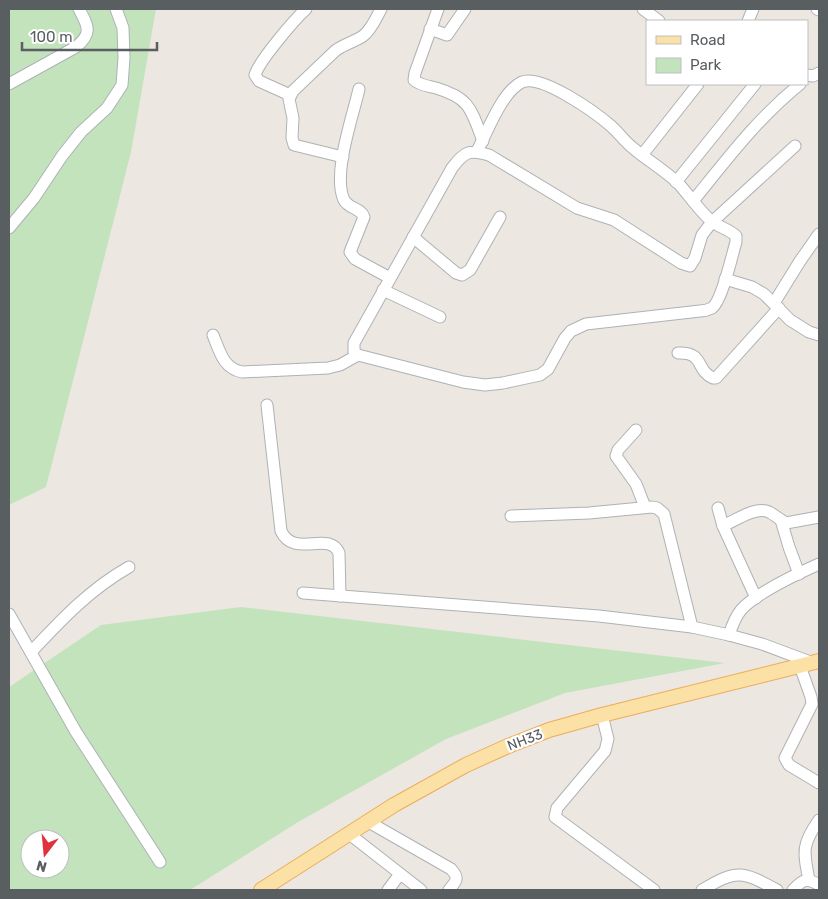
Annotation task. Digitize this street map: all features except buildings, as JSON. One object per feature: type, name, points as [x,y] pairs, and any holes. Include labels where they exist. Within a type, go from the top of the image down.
[{"type":"main road","name":"NH33","points":[[261,890],[367,821],[466,765],[549,730],[711,687],[811,664]]},
{"type":"street","points":[[9,84],[68,52],[84,40],[88,33],[87,25],[79,9]]},
{"type":"street","points":[[9,228],[34,198],[62,156],[81,132],[107,108],[122,85],[124,58],[123,28],[116,9]]},
{"type":"street","points":[[290,95],[259,82],[255,75],[258,68],[286,31],[306,9]]},
{"type":"street","points":[[343,157],[294,145],[292,138],[294,118],[289,103],[290,95],[341,46],[364,35],[370,29],[381,9]]},
{"type":"street","points":[[438,9],[414,80],[420,84],[460,97],[468,105],[483,140]]},
{"type":"street","points":[[430,28],[447,35],[465,9]]},
{"type":"street","points":[[643,9],[658,20]]},
{"type":"street","points":[[477,151],[505,97],[518,84],[532,81],[544,84],[575,101],[612,127],[628,144],[676,182],[712,222],[736,236],[736,242],[718,300],[712,308],[700,311],[586,324],[577,327],[565,338],[548,369],[540,374],[503,383],[485,385],[463,382],[358,355],[354,352],[354,343],[452,168],[461,156],[468,152],[477,151],[489,156],[577,208],[614,220],[686,266],[690,266],[693,263],[702,235],[712,222],[795,146]]},
{"type":"street","points":[[642,155],[697,85]]},
{"type":"street","points":[[676,182],[754,85]]},
{"type":"street","points":[[693,201],[747,133],[766,113],[799,85]]},
{"type":"street","points":[[360,89],[343,157],[340,179],[344,199],[351,207],[364,214],[351,247],[351,256],[390,278]]},
{"type":"street","points":[[413,237],[456,273],[462,275],[470,270],[500,217]]},
{"type":"street","points":[[678,353],[692,354],[706,374],[716,378],[777,306],[800,261],[819,234]]},
{"type":"street","points":[[725,279],[752,287],[764,294],[798,326],[819,335]]},
{"type":"street","points":[[383,290],[440,317]]},
{"type":"street","points":[[213,335],[224,362],[228,367],[242,372],[328,368],[340,365],[358,355]]},
{"type":"street","points":[[267,406],[281,531],[289,542],[296,545],[325,544],[337,548],[339,553],[340,596]]},
{"type":"street","points":[[636,430],[618,450],[616,456],[636,484],[645,507]]},
{"type":"street","points":[[511,516],[589,513],[645,507],[657,508],[664,514],[692,627]]},
{"type":"street","points":[[718,508],[723,526],[756,598]]},
{"type":"street","points":[[723,526],[763,510],[786,523],[819,517]]},
{"type":"street","points":[[781,520],[788,547],[799,574]]},
{"type":"street","points":[[729,634],[740,611],[756,598],[819,564]]},
{"type":"street","points":[[32,652],[86,596],[109,578],[129,567]]},
{"type":"street","points":[[303,593],[599,616],[692,627],[729,634],[762,644],[811,664],[812,704],[786,758],[789,765],[819,783]]},
{"type":"street","points":[[9,614],[76,732],[160,862]]},
{"type":"street","points":[[602,715],[608,739],[605,751],[557,808],[555,817],[654,890]]},
{"type":"street","points":[[793,890],[801,881],[814,882],[804,855],[805,844],[819,820]]},
{"type":"street","points":[[367,821],[451,869],[456,874],[456,879],[449,890]]},
{"type":"street","points":[[348,833],[421,890]]},
{"type":"street","points":[[388,890],[400,874]]},
{"type":"street","points":[[702,890],[722,878],[740,874],[753,877],[777,890]]},
{"type":"green space","points":[[9,9],[156,9],[131,152],[46,487],[9,505]]},
{"type":"green space","points":[[241,607],[725,663],[565,693],[446,739],[298,822],[190,890],[9,890],[9,687],[101,625]]}]
